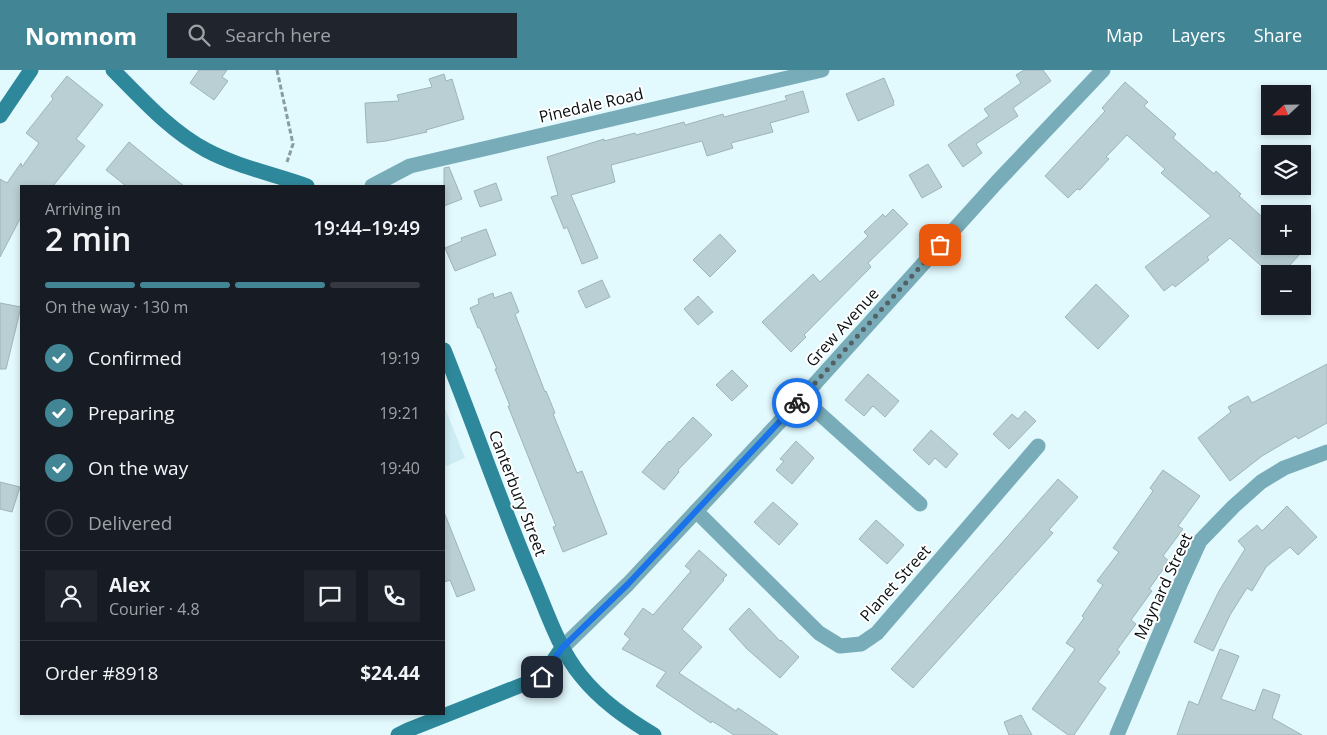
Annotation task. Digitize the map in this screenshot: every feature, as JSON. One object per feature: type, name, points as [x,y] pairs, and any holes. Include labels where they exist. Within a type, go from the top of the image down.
[{"type":"street","points":[[0,116],[31,70]]},
{"type":"street","points":[[112,70],[179,132],[205,150],[240,165],[304,185]]},
{"type":"street","name":"Pinedale Road","points":[[374,185],[410,166],[822,70]]},
{"type":"street","name":"Grew Avenue","points":[[562,648],[628,584],[802,398],[997,182],[1103,70]]},
{"type":"street","name":"Canterbury Street","points":[[445,353],[518,546],[562,648],[580,675],[604,701],[624,717],[654,735]]},
{"type":"street","points":[[802,398],[920,504]]},
{"type":"street","name":"Planet Street","points":[[696,511],[819,633],[840,646],[861,644],[877,632],[1038,446]]},
{"type":"street","name":"Maynard Street","points":[[1117,735],[1200,541],[1234,506],[1261,482],[1284,468],[1327,452]]},
{"type":"street","points":[[398,735],[542,677],[562,648]]},
{"type":"path","points":[[277,70],[293,144]]},
{"type":"shaded area","points":[[445,408],[465,458],[445,467]]},
{"type":"building","points":[[199,70],[227,70],[222,77],[228,81],[214,100],[190,83]]},
{"type":"building","points":[[1024,70],[1043,70],[1051,81],[1013,108],[1018,116],[976,144],[982,153],[963,167],[948,145],[989,116],[984,109],[1021,83],[1016,75]]},
{"type":"building","points":[[444,74],[446,81],[452,79],[464,119],[426,130],[427,132],[367,143],[365,103],[399,101],[397,95],[432,87],[429,79]]},
{"type":"building","points":[[67,76],[103,105],[76,139],[85,146],[54,185],[20,185],[20,219],[0,257],[0,179],[7,183],[21,163],[22,167],[39,143],[26,133],[53,99],[51,96]]},
{"type":"building","points":[[884,78],[894,105],[858,121],[846,94]]},
{"type":"building","points":[[1125,82],[1148,102],[1144,106],[1176,134],[1173,138],[1214,174],[1216,171],[1261,216],[1261,255],[1299,255],[1290,265],[1261,266],[1230,238],[1207,257],[1209,260],[1175,287],[1173,284],[1164,291],[1145,267],[1211,216],[1161,173],[1165,169],[1127,135],[1106,157],[1109,159],[1080,190],[1077,189],[1068,198],[1045,176],[1105,111],[1102,108]]},
{"type":"building","points":[[803,91],[809,112],[770,123],[773,132],[731,143],[733,148],[707,156],[702,141],[611,165],[615,182],[571,195],[598,258],[582,264],[567,227],[564,229],[551,197],[558,195],[547,157],[604,139],[604,141],[635,133],[636,135],[684,122],[685,125],[723,114],[724,117],[787,100],[785,96]]},
{"type":"building","points":[[129,142],[183,185],[125,185],[106,170]]},
{"type":"building","points":[[928,164],[942,187],[922,198],[909,175]]},
{"type":"building","points":[[449,167],[462,199],[445,206],[445,185],[444,168]]},
{"type":"building","points":[[496,183],[502,200],[480,207],[474,191]]},
{"type":"building","points":[[893,209],[908,224],[868,263],[871,267],[804,335],[806,337],[791,352],[762,322],[813,274],[820,282],[868,236],[864,232],[883,214],[885,217]]},
{"type":"building","points":[[486,229],[496,255],[455,271],[445,248],[462,241],[461,238]]},
{"type":"building","points":[[720,234],[736,251],[710,277],[693,260]]},
{"type":"building","points":[[602,280],[610,297],[586,308],[578,291]]},
{"type":"building","points":[[1096,284],[1129,316],[1098,349],[1065,317]]},
{"type":"building","points":[[511,292],[519,312],[515,314],[555,413],[553,414],[577,473],[582,471],[607,534],[563,552],[553,527],[556,526],[508,406],[510,406],[495,369],[497,369],[470,308],[479,304],[478,299],[493,293],[494,298]]},
{"type":"building","points":[[698,296],[713,312],[698,325],[684,309]]},
{"type":"building","points":[[0,303],[20,307],[20,311],[6,369],[0,369]]},
{"type":"building","points":[[1327,364],[1327,423],[1298,439],[1296,436],[1262,456],[1230,481],[1198,438],[1231,412],[1228,407],[1248,396],[1252,403]]},
{"type":"building","points":[[732,370],[748,386],[732,401],[716,385]]},
{"type":"building","points":[[868,374],[899,401],[885,417],[873,406],[864,416],[845,400]]},
{"type":"building","points":[[1025,411],[1036,421],[1009,449],[993,434],[1012,414],[1018,419]]},
{"type":"building","points":[[693,417],[712,435],[678,470],[679,472],[664,490],[642,472]]},
{"type":"building","points":[[931,430],[958,454],[946,468],[935,458],[929,465],[913,450]]},
{"type":"building","points":[[796,441],[814,458],[792,484],[776,470],[784,461],[780,459]]},
{"type":"building","points":[[1163,470],[1200,496],[1178,526],[1183,529],[1163,556],[1169,561],[1149,589],[1152,591],[1131,620],[1136,624],[1117,650],[1120,652],[1098,682],[1106,688],[1074,735],[1068,735],[1032,709],[1075,649],[1066,643],[1084,618],[1082,616],[1103,585],[1097,581],[1119,552],[1113,548],[1153,491],[1150,488]]},
{"type":"building","points":[[1058,479],[1078,497],[1049,530],[1053,533],[913,688],[891,669]]},
{"type":"building","points":[[0,482],[20,487],[12,512],[0,509]]},
{"type":"building","points":[[773,502],[798,524],[779,545],[754,522]]},
{"type":"building","points":[[1287,506],[1317,537],[1298,555],[1290,547],[1266,567],[1252,591],[1247,588],[1230,615],[1213,651],[1194,642],[1219,591],[1245,549],[1238,541],[1257,525],[1262,531]]},
{"type":"building","points":[[445,515],[475,590],[457,597],[450,580],[445,582]]},
{"type":"building","points":[[876,520],[904,545],[887,564],[859,539]]},
{"type":"building","points":[[699,550],[727,575],[682,629],[702,647],[679,673],[736,711],[738,708],[778,735],[734,735],[712,721],[711,723],[656,686],[666,672],[622,649],[630,639],[624,634],[643,608],[653,615],[691,571],[685,566]]},
{"type":"building","points":[[749,608],[780,641],[799,657],[780,678],[747,649],[729,629]]},
{"type":"building","points":[[1220,649],[1239,656],[1221,699],[1255,711],[1263,689],[1280,695],[1272,718],[1302,735],[1177,735],[1189,701],[1198,705]]},
{"type":"building","points":[[1021,715],[1032,735],[1009,735],[1004,722]]},
{"type":"way so far","points":[[797,403],[940,245]]},
{"type":"route","points":[[542,677],[562,648],[628,584],[797,403]]}]
